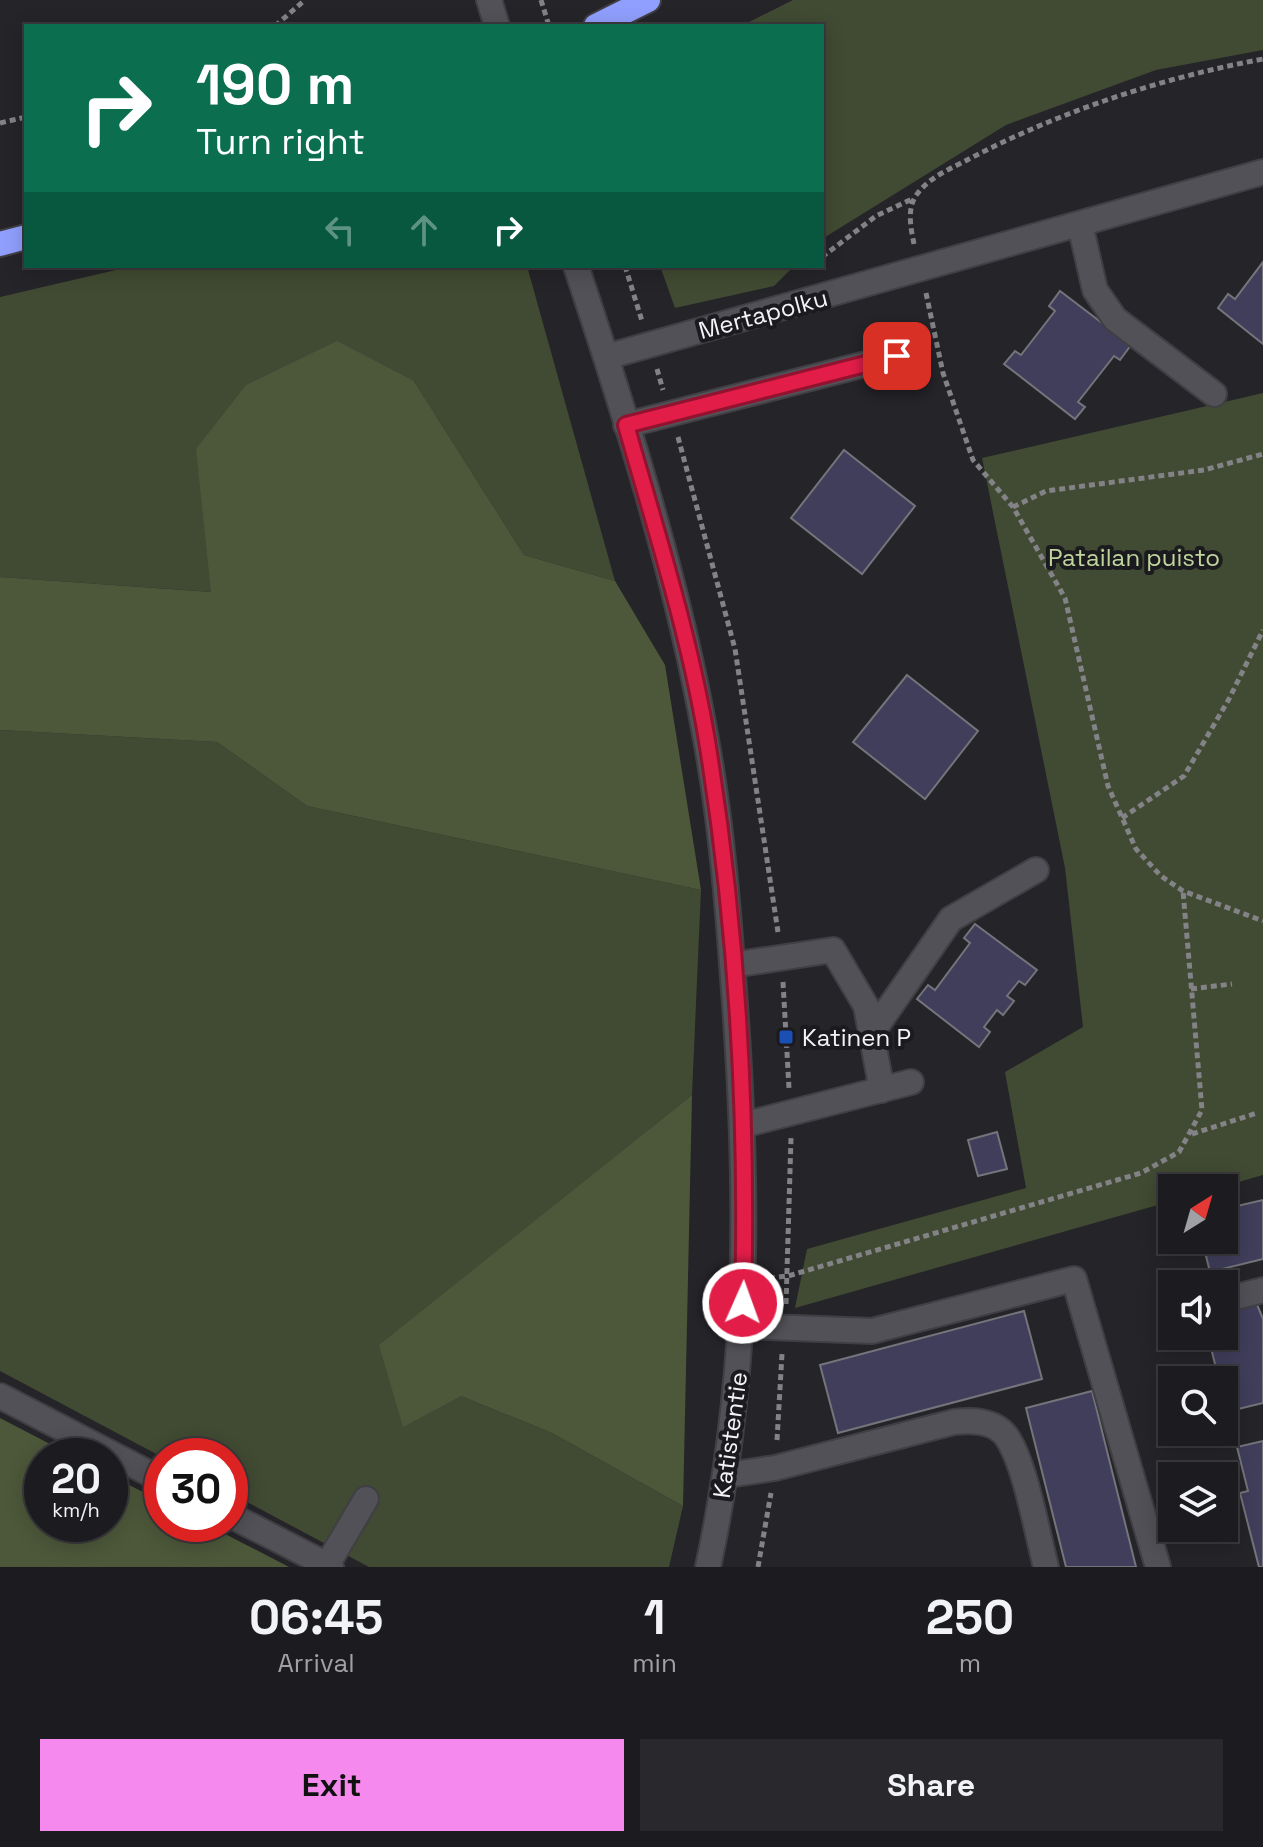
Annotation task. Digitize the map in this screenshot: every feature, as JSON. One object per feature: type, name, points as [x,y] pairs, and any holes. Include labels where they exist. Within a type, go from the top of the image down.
[{"type":"highway","points":[[600,24],[648,0]]},
{"type":"highway","points":[[0,244],[24,238]]},
{"type":"street","points":[[489,0],[496,24]]},
{"type":"street","name":"Mertapolku","points":[[606,357],[1263,172]]},
{"type":"street","points":[[1080,224],[1095,290],[1115,319],[1214,394]]},
{"type":"street","name":"Katistentie","points":[[577,268],[662,551],[705,733],[732,965],[743,1125],[742,1326],[728,1475],[708,1567]]},
{"type":"street","points":[[626,425],[897,356]]},
{"type":"street","points":[[871,1034],[951,919],[1036,870]]},
{"type":"street","points":[[732,965],[833,950],[866,1006],[882,1090]]},
{"type":"street","points":[[743,1125],[911,1082]]},
{"type":"street","points":[[742,1326],[872,1331],[1074,1279],[1158,1567]]},
{"type":"street","points":[[1238,1296],[1263,1290]]},
{"type":"street","points":[[0,1396],[144,1471]]},
{"type":"street","points":[[728,1475],[775,1468],[954,1422],[976,1420],[994,1426],[1005,1435],[1016,1457],[1046,1567]]},
{"type":"street","points":[[248,1524],[329,1566],[366,1499]]},
{"type":"path","points":[[277,24],[305,0]]},
{"type":"path","points":[[541,0],[548,24]]},
{"type":"path","points":[[824,255],[876,216],[914,198],[930,180],[1021,131],[1156,83],[1263,59]]},
{"type":"path","points":[[0,123],[24,117]]},
{"type":"path","points":[[914,198],[909,223],[943,373],[973,460],[1013,507],[1065,598],[1108,786],[1136,849],[1161,876],[1183,891],[1263,921]]},
{"type":"path","points":[[1013,507],[1046,491],[1204,470],[1263,454]]},
{"type":"path","points":[[1122,818],[1184,776],[1229,699],[1263,630]]},
{"type":"path","points":[[706,1311],[711,1282],[788,1276],[1141,1173],[1179,1152],[1202,1110],[1183,891]]},
{"type":"path","points":[[1191,989],[1232,984]]},
{"type":"path","points":[[1191,1134],[1257,1113]]},
{"type":"green space","points":[[793,0],[1263,0],[1263,50],[1156,70],[1006,125],[824,238],[824,24],[745,24]]},
{"type":"green space","points":[[124,268],[528,268],[615,581],[524,555],[414,381],[197,449],[212,592],[0,577],[0,297]]},
{"type":"green space","points":[[661,268],[792,268],[774,286],[675,308]]},
{"type":"green space","points":[[337,341],[414,381],[524,555],[615,581],[665,665],[701,890],[307,806],[217,742],[0,730],[0,577],[211,592],[196,449],[246,385]]},
{"type":"green space","name":"Patailan puisto","points":[[1263,393],[1263,1175],[1238,1182],[1238,1174],[1158,1174],[1158,1205],[795,1308],[807,1249],[1026,1188],[1005,1072],[1083,1027],[1065,868],[982,458]]},
{"type":"green space","points":[[0,730],[217,742],[307,806],[701,890],[692,1095],[380,1345],[461,1396],[552,1433],[683,1506],[669,1567],[369,1567],[248,1503],[248,1438],[144,1438],[144,1447],[0,1371]]},
{"type":"green space","points":[[692,1095],[683,1506],[552,1433],[461,1396],[403,1427],[379,1345]]},
{"type":"green space","points":[[0,1418],[38,1438],[24,1438],[24,1542],[128,1542],[128,1484],[144,1493],[144,1542],[241,1542],[289,1567],[0,1567]]},
{"type":"building","points":[[1263,262],[1263,344],[1218,308],[1228,294],[1235,299]]},
{"type":"building","points":[[1060,291],[1131,345],[1120,360],[1114,356],[1078,402],[1085,407],[1075,419],[1004,364],[1015,351],[1021,355],[1055,311],[1049,306]]},
{"type":"building","points":[[844,450],[915,506],[862,574],[791,518]]},
{"type":"building","points":[[907,675],[978,731],[925,799],[853,742]]},
{"type":"building","points":[[975,924],[1037,970],[1025,985],[1019,981],[1007,996],[1014,1001],[1003,1015],[997,1010],[984,1027],[990,1032],[979,1047],[917,999],[928,985],[935,990],[970,943],[964,938]]},
{"type":"building","points":[[997,1132],[1007,1169],[978,1176],[968,1140]]},
{"type":"building","points":[[1263,1200],[1263,1259],[1210,1270],[1206,1254],[1238,1254],[1238,1206]]},
{"type":"building","points":[[1256,1302],[1263,1319],[1263,1403],[1238,1409],[1238,1366],[1216,1366],[1212,1350],[1238,1350],[1238,1306]]},
{"type":"building","points":[[1024,1311],[1042,1379],[838,1433],[820,1365]]},
{"type":"building","points":[[1092,1391],[1136,1567],[1066,1567],[1026,1408]]},
{"type":"building","points":[[1263,1441],[1263,1567],[1259,1567],[1240,1493],[1248,1491],[1237,1447]]},
{"type":"place","name":"Katinen P","points":[[786,1037]]},
{"type":"route","points":[[743,1303],[746,1210],[742,1099],[726,888],[710,764],[662,551],[626,425],[897,356]]}]
